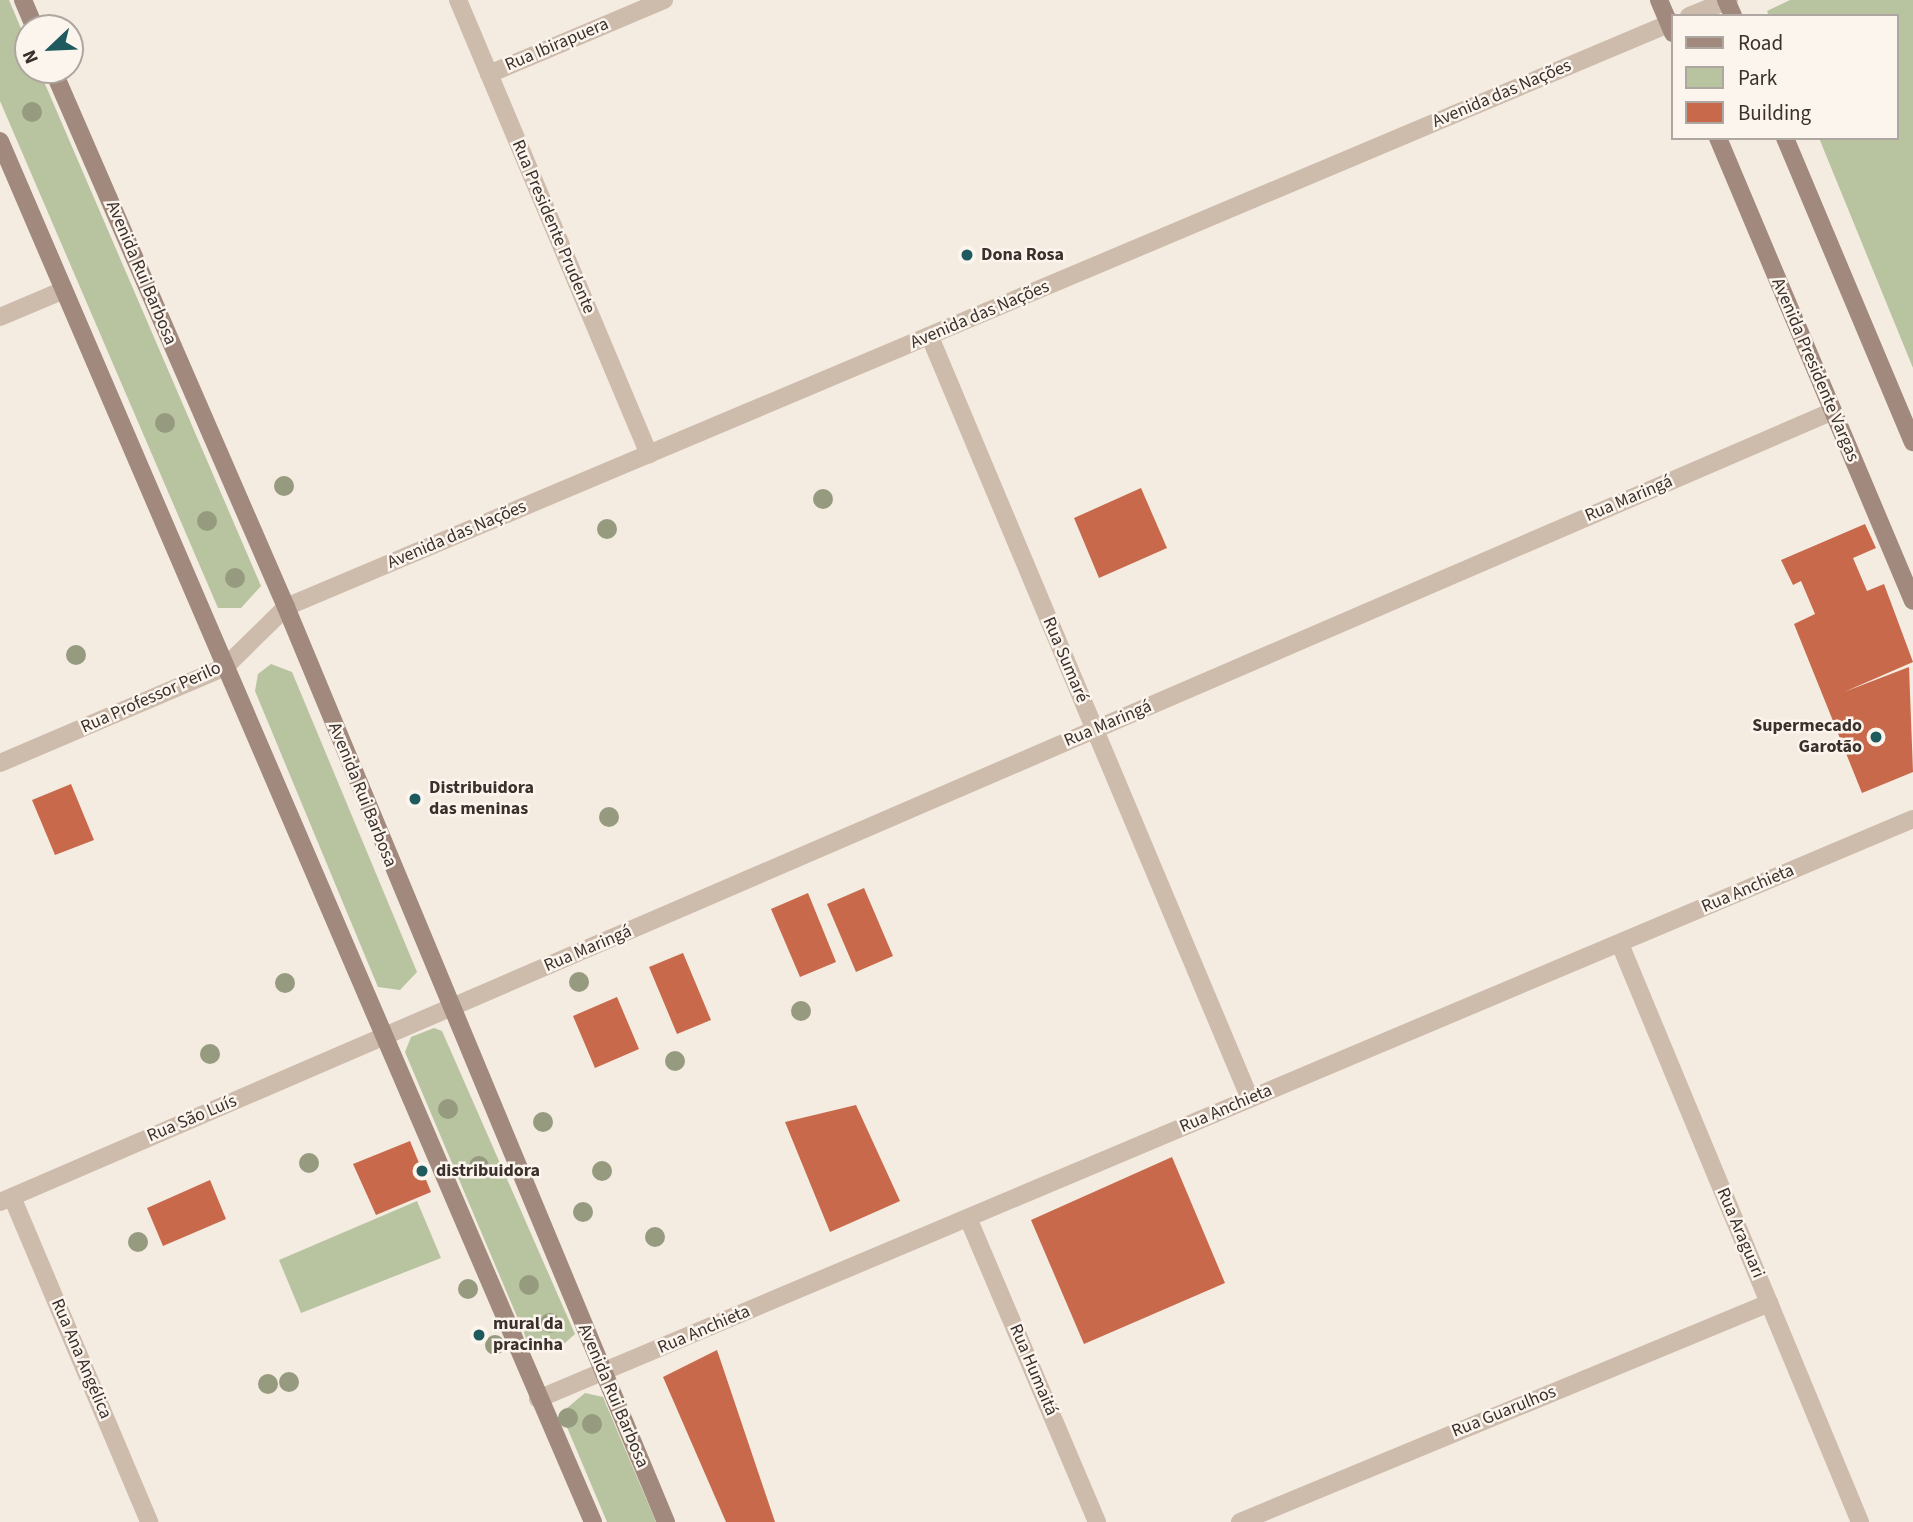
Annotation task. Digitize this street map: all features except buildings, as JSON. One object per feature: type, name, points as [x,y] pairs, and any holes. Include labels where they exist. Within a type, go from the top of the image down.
[{"type":"street","name":"Rua Presidente Prudente","points":[[458,0],[649,454]]},
{"type":"street","name":"Rua Ibirapuera","points":[[489,74],[664,0]]},
{"type":"street","points":[[1659,0],[1672,26]]},
{"type":"street","points":[[1694,14],[1727,0]]},
{"type":"street","name":"Avenida das Nações","points":[[286,607],[1672,26]]},
{"type":"street","name":"Avenida Rui Barbosa","points":[[59,84],[286,607],[448,1009],[666,1522]]},
{"type":"street","name":"Avenida Presidente Vargas","points":[[1719,140],[1913,601]]},
{"type":"street","points":[[1786,140],[1913,442]]},
{"type":"street","points":[[0,141],[593,1522]]},
{"type":"street","points":[[0,317],[64,290]]},
{"type":"street","name":"Rua Sumaré","points":[[930,337],[1250,1099]]},
{"type":"street","name":"Rua Maringá","points":[[383,1037],[1832,411]]},
{"type":"street","name":"Rua Professor Perilo","points":[[0,763],[225,667],[286,607]]},
{"type":"street","name":"Rua Anchieta","points":[[538,1399],[1913,819]]},
{"type":"street","name":"Rua Araguari","points":[[1620,944],[1860,1522]]},
{"type":"street","name":"Rua São Luís","points":[[6,1199],[383,1037]]},
{"type":"street","name":"Rua Ana Angélica","points":[[6,1199],[149,1522]]},
{"type":"street","name":"Rua Humaitá","points":[[968,1218],[1097,1522]]},
{"type":"street","name":"Rua Guarulhos","points":[[1240,1522],[1769,1303]]},
{"type":"green space","points":[[0,0],[9,0],[15,14],[14,84],[45,84],[261,586],[241,608],[218,608],[0,101]]},
{"type":"green space","points":[[1790,0],[1913,0],[1913,368],[1820,140],[1899,140],[1899,14],[1768,14],[1767,11]]},
{"type":"green space","points":[[271,664],[292,672],[417,972],[400,990],[378,987],[255,691],[258,674]]},
{"type":"green space","points":[[434,1028],[442,1031],[575,1334],[556,1351],[532,1352],[405,1052],[411,1037]]},
{"type":"green space","points":[[417,1201],[441,1258],[301,1313],[279,1260]]},
{"type":"green space","points":[[585,1393],[603,1397],[656,1522],[607,1522],[561,1413]]},
{"type":"place","name":"Dona Rosa","points":[[967,255]]},
{"type":"place","name":"Supermecado Garotão","points":[[1876,737]]},
{"type":"place","name":"Distribuidora das meninas","points":[[415,799]]},
{"type":"place","name":"distribuidora","points":[[422,1171]]},
{"type":"place","name":"mural da pracinha","points":[[479,1335]]}]
